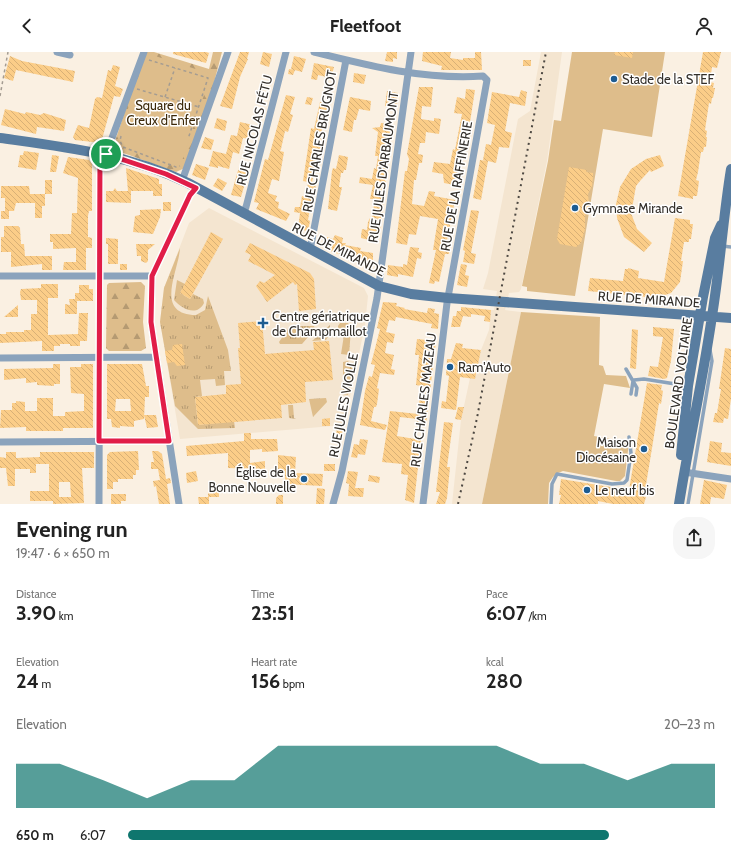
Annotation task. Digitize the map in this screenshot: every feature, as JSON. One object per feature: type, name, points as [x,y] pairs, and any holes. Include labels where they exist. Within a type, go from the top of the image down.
[{"type":"main road","name":"RUE DE MIRANDE","points":[[0,138],[103,153],[182,180],[379,286],[411,294],[448,298],[731,318]]},
{"type":"main road","name":"BOULEVARD VOLTAIRE","points":[[673,504],[688,386],[700,315],[715,238],[723,219],[731,169]]},
{"type":"main road","name":"BOULEVARD VOLTAIRE","points":[[679,504],[688,472],[712,316],[727,246],[723,219]]},
{"type":"street","points":[[57,52],[70,55]]},
{"type":"street","points":[[182,180],[228,52]]},
{"type":"street","name":"RUE NICOLAS FÉTU","points":[[243,214],[286,52]]},
{"type":"street","points":[[314,52],[409,73]]},
{"type":"street","points":[[340,52],[345,60]]},
{"type":"street","name":"RUE JULES D'ARBAUMONT","points":[[379,286],[412,52]]},
{"type":"street","points":[[99,504],[99,276],[103,153],[143,54]]},
{"type":"street","name":"RUE CHARLES BRUGNOT","points":[[310,250],[345,60]]},
{"type":"street","name":"RUE DE LA RAFFINERIE","points":[[409,73],[444,77],[483,76],[486,78],[487,83],[448,298]]},
{"type":"street","points":[[179,504],[155,357],[151,322],[152,276],[190,195],[196,188]]},
{"type":"street","points":[[0,276],[152,276]]},
{"type":"street","name":"RUE JULES VIOLLE","points":[[333,504],[342,471],[379,286]]},
{"type":"street","name":"RUE CHARLES MAZEAU","points":[[423,504],[448,298]]},
{"type":"street","points":[[0,358],[155,357]]},
{"type":"street","points":[[0,442],[169,441]]},
{"type":"street","points":[[688,472],[731,479]]},
{"type":"lane","points":[[626,369],[634,380],[637,388],[636,395]]},
{"type":"lane","points":[[634,380],[644,379],[688,386]]},
{"type":"lane","points":[[631,394],[634,380]]},
{"type":"lane","points":[[551,504],[552,484],[558,474],[612,484],[624,483],[627,480],[631,453],[629,437]]},
{"type":"lane","name":"BOULEVARD VOLTAIRE","points":[[688,472],[688,504]]},
{"type":"path","points":[[0,96],[8,52]]},
{"type":"path","points":[[143,54],[175,68],[208,78],[186,146]]},
{"type":"path","points":[[165,97],[175,68]]},
{"type":"path","points":[[134,96],[138,84]]},
{"type":"path","points":[[137,89],[199,107]]},
{"type":"path","points":[[121,135],[120,141],[123,147],[176,167],[180,165]]},
{"type":"shaded area","points":[[541,52],[562,52],[547,161],[521,289],[519,292],[509,293],[505,310],[521,312],[482,504],[452,504],[461,420],[470,378],[475,378],[481,350],[489,330],[491,310],[494,310],[497,291],[483,289],[488,273],[518,119],[530,111]]},
{"type":"shaded area","name":"Centre gériatrique de Champmaillot","points":[[209,208],[364,288],[368,296],[365,325],[344,425],[180,439],[160,322],[164,288],[189,223]]},
{"type":"green space","name":"Square du Creux d'Enfer","points":[[145,52],[154,52],[209,69],[213,52],[222,52],[211,94],[185,168],[176,172],[118,151],[113,147]]},
{"type":"green space","points":[[572,52],[665,52],[652,137],[603,129],[575,296],[527,291],[527,287],[522,286],[548,161],[554,120],[561,121]]},
{"type":"green space","name":"Square du Creux d'Enfer","points":[[146,53],[211,74],[181,164],[177,166],[116,146]]},
{"type":"green space","points":[[180,248],[172,290],[172,299],[175,307],[183,313],[196,315],[205,310],[208,296],[228,350],[231,371],[224,371],[225,385],[216,386],[215,379],[200,380],[202,396],[195,397],[198,425],[234,421],[235,428],[198,429],[175,406],[160,322],[164,288]]},
{"type":"green space","points":[[177,280],[185,284],[180,293],[190,299],[193,294],[203,299],[204,303],[201,307],[194,311],[185,309],[174,300]]},
{"type":"green space","points":[[141,282],[145,286],[143,322],[146,348],[141,351],[109,351],[106,348],[107,285],[109,283]]},
{"type":"green space","points":[[521,312],[600,317],[599,365],[603,366],[606,375],[626,376],[630,388],[604,384],[594,436],[629,442],[625,476],[620,481],[616,481],[563,471],[553,477],[549,483],[548,504],[482,504]]},
{"type":"green space","points":[[340,323],[348,323],[351,329],[349,355],[341,354],[344,335],[338,334],[338,326]]},
{"type":"green space","points":[[330,325],[330,334],[326,340],[312,341]]},
{"type":"green space","points":[[290,326],[314,326],[315,329],[302,344],[280,344],[279,342]]},
{"type":"green space","points":[[348,361],[353,369],[348,395],[343,394],[343,362]]},
{"type":"green space","points":[[326,398],[327,402],[313,417],[309,399]]},
{"type":"green space","points":[[288,405],[293,405],[294,418],[296,419],[289,418]]},
{"type":"building","points":[[173,52],[209,53],[206,63],[173,54]]},
{"type":"building","points":[[240,52],[249,52],[248,59],[240,77],[232,109],[220,106]]},
{"type":"building","points":[[263,52],[272,54],[269,67],[260,64]]},
{"type":"building","points":[[387,52],[397,52],[397,59],[393,58],[393,62],[385,61]]},
{"type":"building","points":[[423,52],[451,52],[450,58],[463,60],[463,58],[475,58],[475,52],[481,52],[482,70],[441,70],[442,66],[422,61]]},
{"type":"building","points":[[615,52],[633,52],[632,58],[614,55]]},
{"type":"building","points":[[703,52],[721,52],[717,68],[712,67],[710,82],[714,83],[713,88],[715,88],[711,104],[709,103],[705,130],[707,131],[706,147],[704,147],[703,152],[701,152],[696,180],[699,181],[697,196],[693,196],[693,199],[678,196]]},
{"type":"building","points":[[10,56],[22,61],[75,71],[73,82],[16,70],[13,81],[4,78]]},
{"type":"building","points":[[294,56],[306,59],[302,72],[291,69]]},
{"type":"building","points":[[523,60],[531,60],[531,66],[523,66]]},
{"type":"building","points":[[314,63],[334,67],[331,78],[318,75],[317,80],[311,79]]},
{"type":"building","points":[[113,65],[120,67],[115,86],[123,89],[120,97],[114,96],[101,143],[75,140],[73,137],[78,125],[89,128],[95,99],[97,97],[102,98],[108,70],[111,71]]},
{"type":"building","points":[[289,69],[295,70],[293,75],[288,74]]},
{"type":"building","points":[[354,73],[366,75],[364,84],[353,82]]},
{"type":"building","points":[[419,87],[433,87],[431,107],[422,106],[421,119],[434,121],[434,118],[441,119],[439,134],[426,132],[425,143],[420,143],[418,154],[423,155],[422,163],[419,163],[416,180],[414,180],[412,204],[424,206],[429,191],[435,192],[434,196],[455,200],[447,240],[451,241],[449,254],[445,254],[439,282],[435,281],[434,284],[429,283],[436,250],[433,250],[438,219],[420,216],[416,235],[409,234],[407,245],[396,243],[405,171],[407,171],[409,159],[407,154]]},
{"type":"building","points":[[466,89],[475,90],[470,122],[473,123],[468,147],[464,146],[458,178],[455,179],[454,185],[444,183],[443,174],[432,172],[434,162],[450,164],[453,149],[455,150],[462,114],[454,113],[457,97],[465,99]]},
{"type":"building","points":[[521,90],[527,92],[525,106],[510,103],[505,131],[512,133],[509,148],[499,147],[496,163],[488,161],[481,200],[473,198],[480,160],[487,161],[483,160],[486,144],[491,145],[495,125],[487,123],[492,92],[519,97]]},
{"type":"building","points":[[387,91],[398,93],[396,107],[385,106]]},
{"type":"building","points":[[286,95],[295,97],[290,114],[293,115],[288,132],[285,131],[280,151],[284,152],[279,181],[272,179],[268,193],[277,196],[275,201],[279,202],[278,208],[290,214],[286,221],[256,209],[259,203],[254,202],[265,159],[268,160]]},
{"type":"building","points":[[307,97],[313,98],[311,105],[305,104]]},
{"type":"building","points":[[350,97],[371,101],[370,111],[359,109],[356,120],[354,120],[352,132],[343,130]]},
{"type":"building","points":[[320,102],[328,103],[320,138],[324,139],[323,148],[320,148],[312,183],[303,181],[311,128],[314,129]]},
{"type":"building","points":[[5,109],[25,114],[26,112],[40,115],[44,113],[66,120],[64,131],[37,127],[36,134],[1,125]]},
{"type":"building","points":[[217,118],[227,121],[225,131],[214,128]]},
{"type":"building","points":[[240,122],[253,125],[251,135],[250,139],[243,138],[239,154],[233,152],[229,169],[218,166],[218,168],[209,166],[213,151],[226,154],[231,135],[237,136]]},
{"type":"building","points":[[381,123],[391,124],[380,231],[376,231],[373,241],[361,238],[361,236],[362,229],[367,230],[368,222],[370,218],[372,219],[374,199],[370,199],[373,185],[359,183],[360,177],[372,179],[374,168],[376,169],[378,156],[375,156],[378,132],[372,128],[380,127]]},
{"type":"building","points":[[205,137],[214,140],[211,150],[201,148]]},
{"type":"building","points":[[24,151],[39,153],[36,170],[18,167],[20,155],[23,155]]},
{"type":"building","points":[[52,155],[59,156],[56,172],[50,172]]},
{"type":"building","points":[[339,155],[348,157],[346,170],[341,173],[339,187],[342,187],[337,211],[328,209],[332,171],[333,168],[336,169]]},
{"type":"building","points":[[660,155],[664,166],[651,172],[650,170],[636,186],[631,213],[637,229],[652,243],[644,252],[624,237],[617,218],[616,204],[620,187],[631,169],[646,159]]},
{"type":"building","points":[[68,157],[89,160],[92,164],[92,211],[89,211],[88,216],[88,237],[92,238],[92,248],[86,248],[86,270],[63,270],[64,262],[76,262],[76,248],[53,249],[53,242],[50,242],[50,234],[71,234],[72,213],[77,213],[78,178],[63,173]]},
{"type":"building","points":[[196,164],[209,168],[205,180],[192,175]]},
{"type":"building","points":[[239,167],[249,169],[241,197],[231,195]]},
{"type":"building","name":"Gymnase Mirande","points":[[569,167],[587,170],[586,172],[593,173],[592,186],[588,194],[589,204],[585,216],[585,229],[581,243],[576,247],[560,244],[557,239]]},
{"type":"building","points":[[126,168],[159,179],[159,184],[162,184],[162,196],[153,196],[153,191],[131,191],[131,203],[106,202],[106,191],[113,191],[115,188],[117,191],[128,191]]},
{"type":"building","points":[[218,178],[227,183],[222,191],[213,186]]},
{"type":"building","points":[[45,180],[52,180],[52,194],[45,194]]},
{"type":"building","points":[[308,184],[316,185],[315,192],[313,192],[308,220],[310,221],[308,231],[298,229],[300,213],[294,212],[295,207],[300,207],[302,196],[305,197]]},
{"type":"building","points":[[1,186],[29,186],[30,194],[45,194],[45,206],[42,206],[42,218],[35,218],[35,203],[16,203],[14,211],[5,211],[5,198],[1,198]]},
{"type":"building","points":[[163,202],[171,202],[171,211],[163,211]]},
{"type":"building","points":[[161,209],[160,217],[153,234],[133,232],[135,216],[140,215],[140,210]]},
{"type":"building","points":[[471,210],[479,211],[471,253],[476,254],[474,264],[463,262],[465,251],[463,250]]},
{"type":"building","points":[[1,211],[9,211],[9,219],[1,219]]},
{"type":"building","points":[[675,218],[690,220],[690,224],[693,224],[691,239],[689,239],[689,242],[684,242],[680,282],[671,293],[656,298],[588,291],[590,278],[623,281],[625,269],[628,268],[639,271],[638,278],[664,282]]},
{"type":"building","points":[[4,226],[18,226],[20,228],[21,244],[24,244],[25,256],[52,256],[52,270],[42,270],[42,264],[11,267],[11,252],[1,252],[1,237],[4,237]]},
{"type":"building","points":[[211,232],[223,239],[190,299],[180,293]]},
{"type":"building","points":[[335,235],[343,238],[342,243],[346,243],[345,245],[361,248],[360,251],[373,253],[373,264],[370,264],[370,266],[359,264],[360,258],[335,253],[325,248],[326,245],[324,244],[327,237],[333,239]]},
{"type":"building","points":[[106,238],[118,239],[118,264],[108,264],[108,244],[106,244]]},
{"type":"building","points":[[250,243],[310,273],[314,279],[316,309],[299,311],[297,284],[295,285],[293,282],[267,302],[256,286],[260,281],[264,283],[275,275],[248,261],[251,255],[245,252]]},
{"type":"building","points":[[136,244],[155,244],[148,250],[148,261],[146,263],[141,261],[141,256],[137,256]]},
{"type":"building","points":[[410,247],[419,248],[418,252],[422,253],[421,259],[417,258],[413,277],[398,274],[398,277],[387,275],[388,265],[403,267],[403,264],[407,265]]},
{"type":"building","points":[[120,264],[127,264],[127,270],[120,270]]},
{"type":"building","points":[[461,264],[467,265],[465,275],[469,276],[467,287],[457,285]]},
{"type":"building","points":[[41,284],[58,284],[58,298],[48,298],[48,335],[78,334],[79,313],[88,313],[87,341],[80,341],[80,346],[60,344],[60,346],[54,346],[54,351],[42,351],[42,341],[0,343],[0,334],[6,334],[6,332],[24,332],[24,330],[31,330],[31,314],[37,314],[37,300],[21,300],[20,292],[21,289],[41,288]]},
{"type":"building","points":[[79,285],[89,285],[89,289],[93,289],[93,301],[77,301],[77,314],[65,314],[65,304],[70,305],[69,299],[75,299],[75,293],[79,293]]},
{"type":"building","points":[[383,302],[397,303],[396,306],[405,308],[404,309],[427,313],[428,308],[435,309],[434,313],[439,314],[438,329],[431,328],[432,324],[396,317],[395,321],[389,320],[386,332],[395,334],[393,343],[387,342],[385,353],[394,355],[391,369],[395,370],[394,375],[380,373],[377,388],[379,389],[377,404],[376,407],[374,407],[371,421],[387,425],[385,430],[360,425],[365,391],[369,376],[372,377],[375,365],[371,364],[380,329],[377,328]]},
{"type":"building","points":[[18,305],[18,317],[4,317]]},
{"type":"building","points":[[461,307],[491,310],[490,322],[484,321],[485,316],[471,314],[471,317],[463,316],[460,327],[451,327],[453,316],[456,316],[457,311],[461,311]]},
{"type":"building","points":[[262,321],[265,354],[314,350],[313,342],[329,341],[333,380],[305,382],[306,402],[281,405],[282,418],[198,425],[195,397],[226,394],[226,385],[241,384],[238,348],[240,348],[238,323]]},
{"type":"building","points":[[653,327],[674,329],[671,361],[667,378],[664,379],[648,376],[650,366],[658,367],[663,337],[653,336]]},
{"type":"building","points":[[632,329],[638,330],[636,369],[630,368]]},
{"type":"building","points":[[417,339],[436,341],[426,426],[416,425],[417,419],[400,417],[397,436],[421,440],[414,503],[405,500],[408,475],[401,474],[402,464],[382,462],[390,411],[418,414],[421,386],[416,385],[419,355],[415,355]]},
{"type":"building","points":[[456,343],[463,344],[462,348],[481,350],[475,379],[460,377],[456,410],[441,408],[442,401],[446,402],[449,376],[446,375],[447,359],[451,359]]},
{"type":"building","points":[[182,344],[185,365],[177,366],[174,362],[167,363],[165,351],[172,350],[173,345]]},
{"type":"building","points":[[725,348],[731,349],[731,399],[728,419],[724,418],[723,423],[713,422],[715,413],[717,413],[721,389],[719,389]]},
{"type":"building","points":[[53,364],[60,364],[60,384],[54,384],[54,386],[37,385],[37,382],[26,383],[26,378],[4,380],[4,369],[53,368]]},
{"type":"building","points":[[81,364],[93,364],[93,428],[63,428],[63,431],[26,431],[26,427],[0,428],[1,410],[12,410],[12,403],[16,403],[16,401],[25,402],[25,411],[37,411],[37,398],[53,398],[53,416],[65,416],[65,412],[84,411],[84,394],[71,393],[70,367],[81,367]]},
{"type":"building","points":[[107,364],[142,364],[146,386],[149,386],[149,397],[145,397],[144,419],[134,421],[134,427],[120,426],[120,428],[112,427],[111,419],[107,419]],"holes":[[[116,399],[130,399],[131,411],[115,411]]]},
{"type":"building","name":"Maison Diocésaine","points":[[647,383],[662,385],[661,390],[663,391],[661,404],[659,403],[644,504],[613,504],[598,501],[598,504],[559,504],[561,495],[559,495],[561,479],[629,490]]},
{"type":"building","points":[[458,407],[464,407],[461,420],[455,419]]},
{"type":"building","points":[[144,415],[156,415],[158,427],[147,428]]},
{"type":"building","points":[[330,418],[330,426],[322,426],[322,419]]},
{"type":"building","points":[[444,422],[453,423],[447,467],[450,467],[447,498],[445,504],[436,504],[440,492],[436,492]]},
{"type":"building","points":[[344,425],[341,438],[336,436],[337,426]]},
{"type":"building","points":[[244,433],[251,433],[251,439],[277,439],[278,451],[262,452],[262,449],[250,450],[250,463],[265,461],[265,469],[228,468],[228,453],[187,456],[186,446],[244,441]]},
{"type":"building","points":[[360,439],[368,440],[365,455],[358,454],[357,458],[351,457],[354,444],[359,445]]},
{"type":"building","points":[[710,441],[722,443],[721,452],[731,453],[731,466],[707,462]]},
{"type":"building","points":[[138,451],[139,470],[136,470],[136,475],[133,475],[133,479],[118,479],[118,482],[113,482],[113,489],[107,489],[107,455],[110,452]]},
{"type":"building","points":[[152,451],[158,451],[162,454],[166,479],[170,478],[171,483],[167,484],[170,504],[159,504],[156,486],[154,487],[153,481],[160,480],[158,469],[151,469],[151,462],[154,462]]},
{"type":"building","points":[[6,452],[16,452],[16,458],[40,457],[40,452],[94,452],[94,468],[82,468],[84,503],[53,504],[53,501],[30,501],[30,491],[49,491],[49,464],[36,464],[36,473],[30,473],[30,469],[15,469],[15,486],[8,486],[6,468],[0,468],[0,457],[6,458]],"holes":[[[59,482],[70,482],[71,497],[59,497]]]},
{"type":"building","name":"Église de la Bonne Nouvelle","points":[[278,455],[296,457],[295,473],[323,474],[322,486],[285,484],[285,471],[278,471]]},
{"type":"building","points":[[324,464],[335,464],[335,471],[324,471]]},
{"type":"building","points":[[196,471],[198,481],[187,483],[186,473]]},
{"type":"building","points":[[348,471],[358,472],[355,488],[364,488],[363,497],[348,496],[349,484],[346,483]]},
{"type":"building","points":[[369,475],[380,477],[379,483],[368,481]]},
{"type":"building","points":[[704,480],[727,485],[724,499],[711,497],[710,504],[700,504]]},
{"type":"building","points":[[208,484],[217,484],[217,486],[219,486],[219,497],[209,497],[209,504],[199,504],[198,497],[208,497]]},
{"type":"building","points":[[317,488],[325,489],[324,504],[316,504]]},
{"type":"building","points":[[111,494],[126,494],[126,501],[121,501],[121,504],[111,504]]},
{"type":"building","points":[[279,495],[283,495],[283,504],[276,504],[276,498]]},
{"type":"railway","points":[[458,504],[477,418],[546,52]]},
{"type":"place","name":"Stade de la STEF","points":[[614,79]]},
{"type":"place","name":"Gymnase Mirande","points":[[575,208]]},
{"type":"place","name":"Centre gériatrique de Champmaillot","points":[[263,323]]},
{"type":"place","name":"Ram'Auto","points":[[450,367]]},
{"type":"place","name":"Maison Diocésaine","points":[[644,449]]},
{"type":"place","name":"Église de la Bonne Nouvelle","points":[[304,479]]},
{"type":"place","name":"Le neuf bis","points":[[587,490]]},
{"type":"route","points":[[100,152],[106,154],[182,180],[196,188],[190,195],[152,276],[151,322],[155,357],[169,441],[99,441],[99,157],[100,152]]}]
